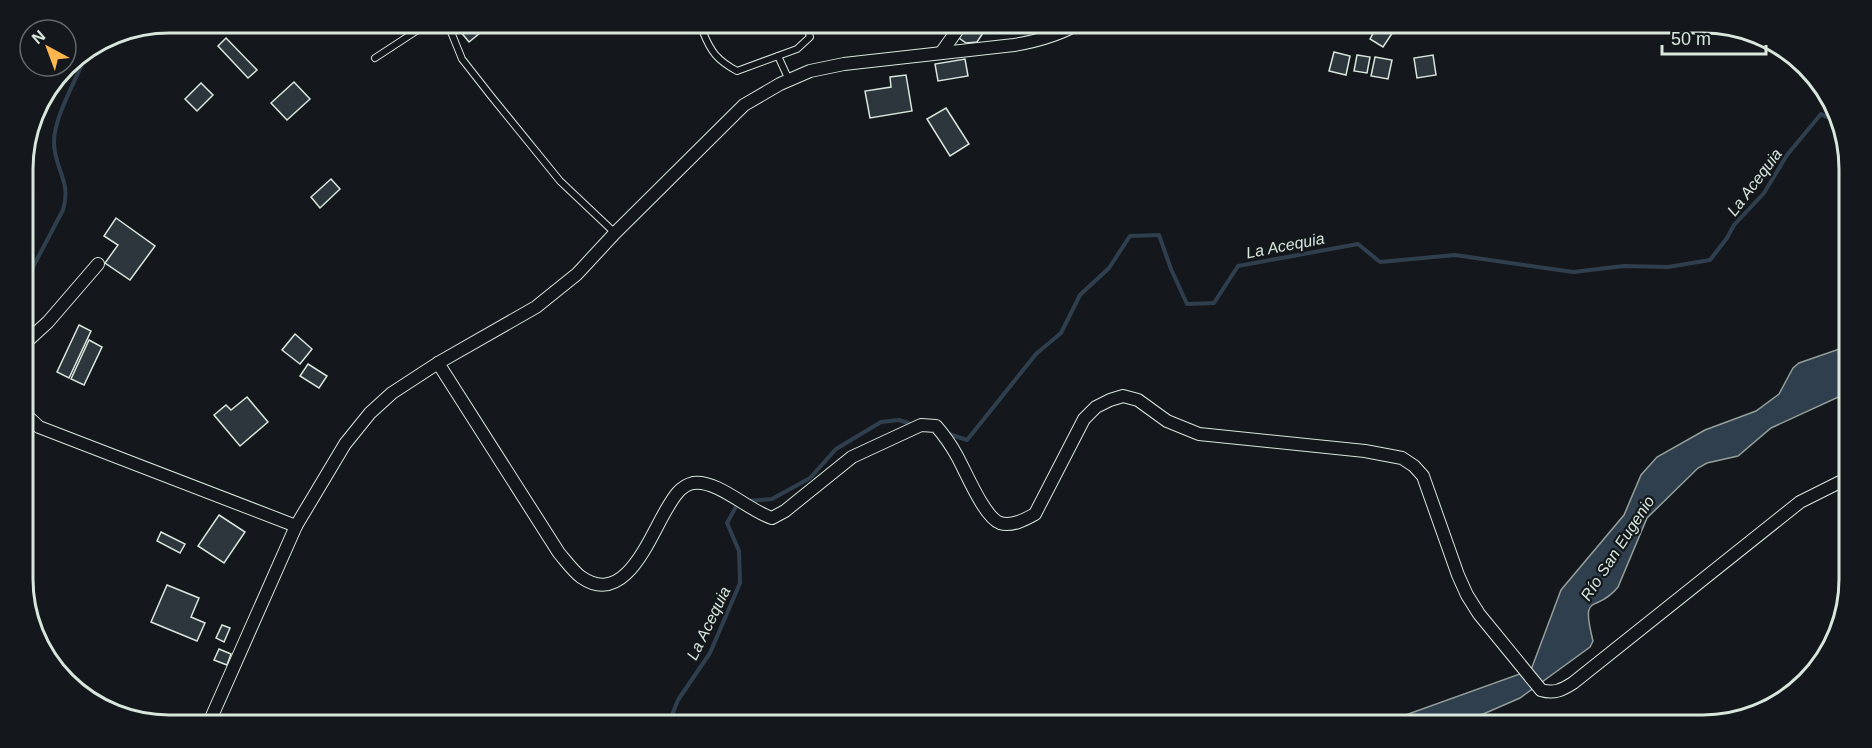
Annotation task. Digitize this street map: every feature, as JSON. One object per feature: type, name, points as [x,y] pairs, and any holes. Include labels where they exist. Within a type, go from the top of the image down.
[{"type":"street","points":[[941,54],[955,33]]},
{"type":"street","points":[[213,715],[296,526],[345,444],[370,413],[392,393],[438,363],[536,307],[577,274],[744,105],[810,71],[844,63],[941,54],[1041,40],[1059,33]]},
{"type":"street","points":[[33,336],[48,322],[98,264]]},
{"type":"street","points":[[438,363],[559,553],[580,576],[596,585],[614,584],[629,573],[677,492],[692,483],[708,483],[761,515],[772,518],[785,511],[852,457],[921,425],[936,426],[946,438],[988,514],[1000,523],[1023,521],[1035,513],[1084,419],[1096,407],[1123,396],[1138,400],[1167,421],[1199,434],[1365,451],[1402,458],[1423,476],[1467,595],[1479,614],[1541,690],[1549,693],[1560,691],[1572,683],[1800,502],[1839,482]]},
{"type":"street","points":[[33,421],[39,427],[296,526]]},
{"type":"lane","points":[[375,58],[413,33]]},
{"type":"lane","points":[[451,33],[462,59],[491,96],[560,180],[615,233]]},
{"type":"lane","points":[[703,33],[711,51],[726,65],[737,71],[796,50],[810,37],[809,33]]},
{"type":"lane","points":[[778,56],[789,80]]},
{"type":"water","name":"Río San Eugenio","points":[[1839,349],[1839,397],[1771,428],[1738,456],[1707,463],[1698,468],[1647,518],[1618,587],[1589,608],[1589,625],[1593,641],[1590,647],[1520,698],[1481,715],[1406,715],[1531,670],[1561,590],[1624,515],[1641,475],[1657,457],[1705,430],[1756,411],[1779,394],[1793,368],[1799,363]]},
{"type":"building","points":[[462,33],[480,33],[469,42]]},
{"type":"building","points":[[962,33],[983,33],[977,42],[966,43],[959,38]]},
{"type":"building","points":[[1373,33],[1392,33],[1383,47],[1370,39]]},
{"type":"building","points":[[226,38],[257,70],[248,78],[218,46]]},
{"type":"building","points":[[1334,52],[1350,56],[1346,75],[1329,71]]},
{"type":"building","points":[[1357,55],[1370,57],[1367,73],[1354,71]]},
{"type":"building","points":[[1433,55],[1436,75],[1417,78],[1414,58]]},
{"type":"building","points":[[1375,57],[1392,60],[1388,79],[1371,76]]},
{"type":"building","points":[[965,59],[968,76],[938,81],[935,64]]},
{"type":"building","points":[[906,75],[912,111],[870,118],[865,91],[891,87],[890,77]]},
{"type":"building","points":[[294,82],[310,99],[287,120],[271,103]]},
{"type":"building","points":[[201,83],[213,95],[197,111],[185,99]]},
{"type":"building","points":[[946,108],[969,144],[950,156],[927,119]]},
{"type":"building","points":[[331,179],[340,189],[320,208],[311,197]]},
{"type":"building","points":[[116,218],[155,246],[130,280],[105,263],[118,245],[104,236]]},
{"type":"building","points":[[79,325],[91,331],[69,378],[57,372]]},
{"type":"building","points":[[295,334],[312,349],[300,364],[282,350]]},
{"type":"building","points":[[89,340],[102,347],[84,385],[71,379]]},
{"type":"building","points":[[308,364],[327,376],[319,388],[300,376]]},
{"type":"building","points":[[247,397],[268,422],[240,446],[214,415],[226,405],[231,410]]},
{"type":"building","points":[[219,515],[245,532],[224,563],[198,546]]},
{"type":"building","points":[[161,532],[185,544],[180,553],[157,541]]},
{"type":"building","points":[[167,585],[199,598],[191,617],[205,623],[197,641],[151,622]]},
{"type":"building","points":[[222,625],[230,628],[224,642],[216,638]]},
{"type":"building","points":[[219,649],[231,654],[227,665],[214,660]]},
{"type":"waterway","points":[[33,267],[63,210],[65,191],[55,151],[55,131],[62,108],[82,64]]},
{"type":"waterway","name":"La Acequia","points":[[946,433],[967,440],[1036,354],[1061,333],[1080,295],[1109,268],[1130,236],[1159,235],[1187,304],[1214,303],[1238,266],[1358,244],[1380,262],[1455,255],[1573,272],[1624,266],[1668,267],[1710,260],[1734,225],[1764,193],[1787,155],[1821,114],[1829,118]]},
{"type":"waterway","name":"La Acequia","points":[[747,501],[772,499],[810,478],[836,449],[881,422],[899,420],[914,425]]},
{"type":"waterway","name":"La Acequia","points":[[672,715],[678,700],[710,653],[740,583],[739,551],[727,523],[738,503]]}]
